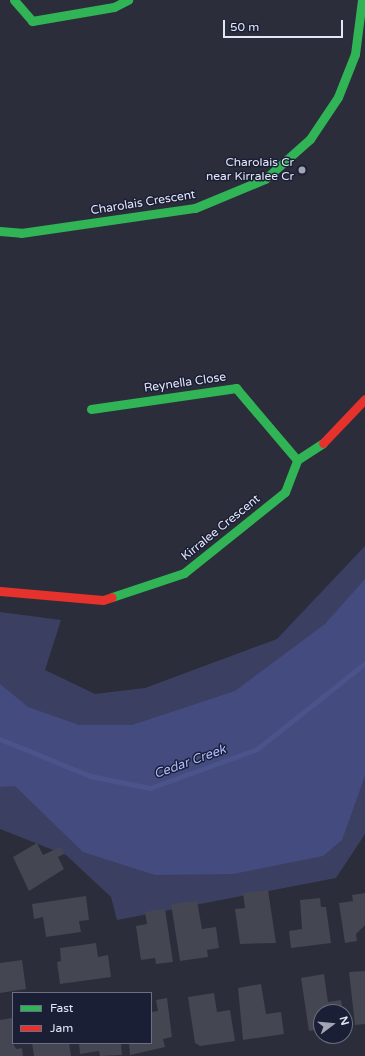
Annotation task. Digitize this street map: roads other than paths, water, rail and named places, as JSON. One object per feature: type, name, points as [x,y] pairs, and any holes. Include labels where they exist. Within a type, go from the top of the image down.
[{"type":"street","points":[[14,0],[21,12],[32,21],[114,7],[128,0]]},
{"type":"street","name":"Charolais Crescent","points":[[0,231],[21,233],[196,208],[224,199],[265,179],[310,139],[338,97],[355,54],[362,0]]},
{"type":"street","name":"Reynella Close","points":[[91,409],[236,388],[298,460]]},
{"type":"street","points":[[298,460],[319,447],[365,399]]},
{"type":"street","name":"Kirralee Crescent","points":[[0,591],[103,600],[184,573],[285,492],[298,460]]},
{"type":"waterway","name":"Cedar Creek","points":[[0,739],[90,776],[150,788],[257,749],[365,663]]},
{"type":"place","name":"Charolais Cr near Kirralee Cr","points":[[302,170]]}]
